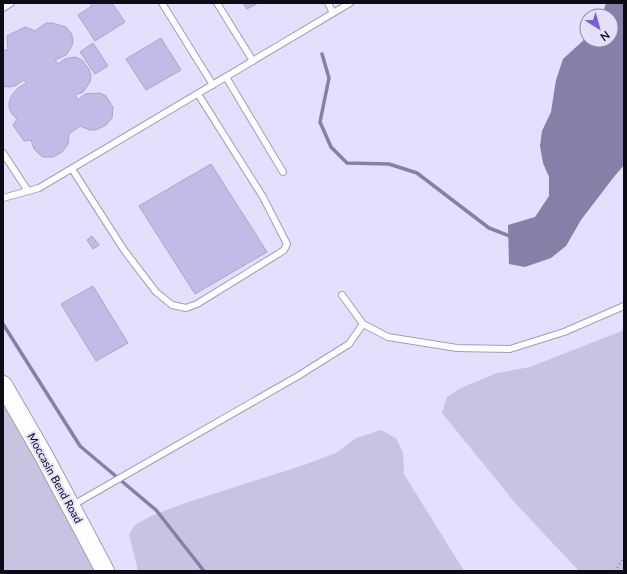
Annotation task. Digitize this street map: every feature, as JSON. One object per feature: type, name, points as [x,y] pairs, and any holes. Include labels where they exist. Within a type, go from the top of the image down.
[{"type":"main road","name":"Moccasin Bend Road","points":[[3,385],[71,506],[105,571]]},
{"type":"lane","points":[[3,8],[11,3]]},
{"type":"lane","points":[[162,3],[213,85]]},
{"type":"lane","points":[[217,3],[253,61]]},
{"type":"lane","points":[[328,3],[333,13]]},
{"type":"lane","points":[[3,198],[39,188],[350,3]]},
{"type":"lane","points":[[226,78],[283,172]]},
{"type":"lane","points":[[72,169],[124,250],[156,292],[172,305],[186,308],[197,304],[284,250],[287,244],[263,197],[198,94]]},
{"type":"lane","points":[[3,153],[28,191]]},
{"type":"lane","points":[[342,295],[363,324],[388,337],[457,348],[510,349],[564,332],[624,306]]},
{"type":"lane","points":[[71,506],[298,376],[349,344],[363,324]]},
{"type":"path","points":[[615,571],[624,558]]},
{"type":"shaded area","points":[[606,3],[624,3],[624,165],[581,220],[566,246],[551,258],[525,267],[509,264],[508,225],[535,217],[549,196],[549,177],[543,163],[540,146],[542,131],[551,112],[556,80],[563,59],[579,44],[579,48],[619,48],[619,8],[604,8]]},
{"type":"shaded area","points":[[624,330],[624,571],[579,571],[516,504],[442,413],[447,397],[461,388],[497,373],[530,367]]},
{"type":"shaded area","points":[[3,404],[72,522],[94,571],[3,571]]},
{"type":"shaded area","points":[[381,430],[396,438],[403,452],[404,474],[464,571],[138,571],[129,534],[135,525],[151,516],[182,504],[304,465],[336,453],[356,438]]},
{"type":"building","points":[[90,3],[112,3],[125,22],[95,41],[78,15],[92,6]]},
{"type":"building","points":[[243,3],[258,3],[247,9]]},
{"type":"building","points":[[46,23],[66,27],[71,33],[73,39],[72,46],[66,55],[55,60],[58,64],[65,59],[75,57],[82,60],[89,69],[91,75],[90,82],[83,92],[75,95],[78,100],[85,94],[100,93],[106,96],[113,107],[112,118],[106,125],[96,130],[90,130],[80,126],[69,134],[68,144],[62,152],[53,157],[43,157],[39,154],[34,149],[31,140],[24,141],[13,125],[17,119],[12,114],[9,107],[9,102],[17,89],[24,84],[27,84],[24,80],[15,86],[3,86],[3,50],[8,50],[7,36],[25,27],[35,31]]},
{"type":"building","points":[[161,38],[181,70],[146,90],[126,59]]},
{"type":"building","points":[[93,43],[108,66],[95,74],[80,52]]},
{"type":"building","points":[[211,164],[267,252],[195,294],[139,206]]},
{"type":"building","points":[[92,236],[99,245],[93,249],[87,240]]},
{"type":"building","points":[[93,286],[128,343],[96,361],[61,304]]},
{"type":"waterway","points":[[322,54],[329,78],[320,122],[331,147],[347,163],[389,164],[417,173],[489,228],[512,237]]},
{"type":"waterway","points":[[3,324],[80,446],[156,510],[204,571]]}]
